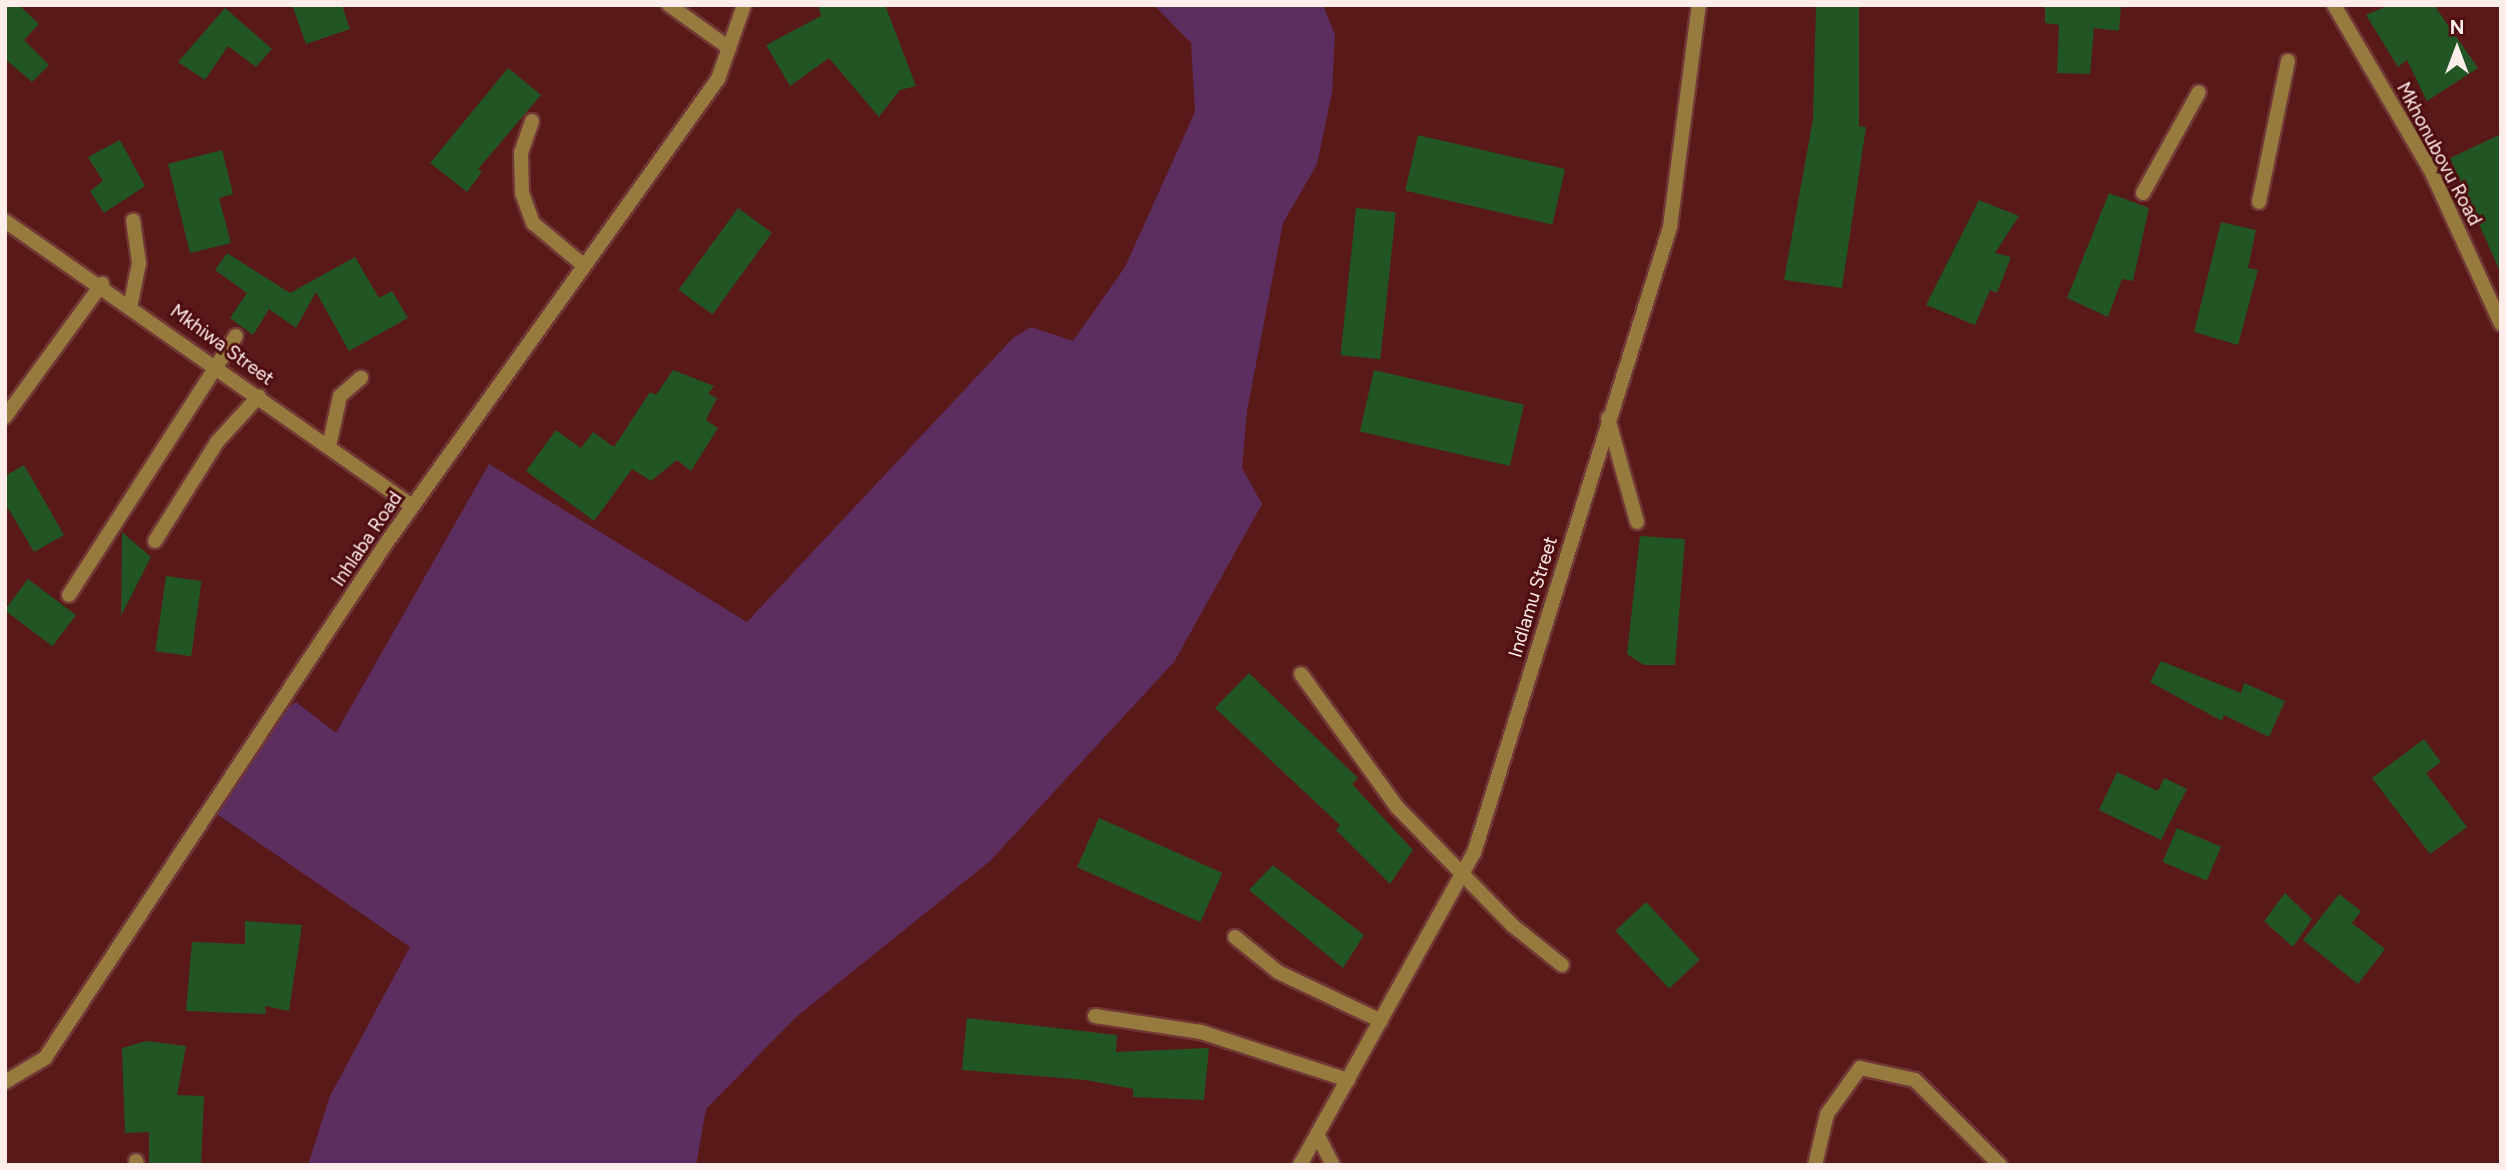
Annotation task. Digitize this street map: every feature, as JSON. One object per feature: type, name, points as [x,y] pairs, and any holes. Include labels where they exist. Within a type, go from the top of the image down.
[{"type":"street","points":[[669,5],[729,48]]},
{"type":"street","name":"Inhlaba Road","points":[[5,1082],[45,1058],[412,506],[582,264],[718,79],[744,5]]},
{"type":"street","name":"Indlamu Street","points":[[1300,1165],[1464,871],[1670,227],[1699,5]]},
{"type":"street","name":"Mkhonubovu Road","points":[[2334,5],[2432,173],[2501,324]]},
{"type":"street","points":[[2259,202],[2288,61]]},
{"type":"street","points":[[2143,193],[2199,92]]},
{"type":"street","points":[[532,121],[521,153],[522,193],[533,223],[582,264]]},
{"type":"street","points":[[131,303],[139,264],[134,219]]},
{"type":"street","name":"Mkhiwa Street","points":[[5,221],[131,303],[412,506]]},
{"type":"street","points":[[5,417],[102,284]]},
{"type":"street","points":[[69,595],[236,336]]},
{"type":"street","points":[[328,446],[340,396],[361,378]]},
{"type":"street","points":[[155,541],[218,442],[258,396]]},
{"type":"street","points":[[1608,418],[1637,522]]},
{"type":"street","points":[[1301,674],[1397,807],[1464,871],[1512,925],[1562,965]]},
{"type":"street","points":[[1235,937],[1278,972],[1381,1021]]},
{"type":"street","points":[[1095,1016],[1200,1032],[1348,1080]]},
{"type":"street","points":[[1815,1165],[1827,1114],[1860,1068],[1915,1080],[2000,1165]]},
{"type":"street","points":[[1317,1134],[1333,1165]]},
{"type":"shaded area","points":[[1154,5],[1323,5],[1335,35],[1332,92],[1317,164],[1283,223],[1247,411],[1242,468],[1262,504],[1174,662],[990,861],[796,1017],[706,1109],[696,1165],[308,1165],[330,1096],[410,947],[211,810],[271,719],[296,702],[336,733],[489,464],[747,622],[1013,338],[1031,327],[1073,341],[1125,267],[1195,112],[1191,43]]},
{"type":"building","points":[[5,5],[19,5],[39,24],[24,40],[49,65],[32,82],[5,59]]},
{"type":"building","points":[[292,5],[342,5],[350,29],[306,44]]},
{"type":"building","points":[[818,5],[885,5],[916,86],[900,90],[879,117],[829,58],[790,86],[766,45],[821,16]]},
{"type":"building","points":[[1816,5],[1859,5],[1859,126],[1866,127],[1842,288],[1784,280],[1813,119]]},
{"type":"building","points":[[2045,5],[2121,5],[2119,31],[2094,28],[2090,74],[2057,73],[2059,25],[2045,23]]},
{"type":"building","points":[[2390,5],[2434,5],[2478,68],[2427,101],[2407,60],[2398,67],[2366,15]]},
{"type":"building","points":[[225,8],[272,49],[256,67],[228,46],[205,80],[178,62]]},
{"type":"building","points":[[508,68],[541,95],[478,169],[482,172],[467,192],[430,163]]},
{"type":"building","points":[[2501,134],[2501,274],[2450,158]]},
{"type":"building","points":[[1418,135],[1565,169],[1552,225],[1405,191]]},
{"type":"building","points":[[120,140],[145,186],[104,213],[90,191],[103,181],[88,157]]},
{"type":"building","points":[[222,150],[233,194],[219,198],[231,243],[190,253],[168,164]]},
{"type":"building","points":[[2109,193],[2149,208],[2133,281],[2122,279],[2108,317],[2067,298]]},
{"type":"building","points":[[1979,200],[2019,216],[1995,253],[2011,257],[1997,293],[1990,290],[1975,325],[1926,305]]},
{"type":"building","points":[[738,208],[772,233],[713,314],[679,290]]},
{"type":"building","points":[[1356,208],[1396,212],[1380,359],[1341,355]]},
{"type":"building","points":[[2221,222],[2256,230],[2248,268],[2258,270],[2238,345],[2194,332]]},
{"type":"building","points":[[227,253],[290,293],[355,257],[379,298],[392,291],[408,318],[349,351],[316,292],[296,328],[269,309],[253,335],[230,318],[247,293],[215,270]]},
{"type":"building","points":[[673,370],[714,386],[708,394],[717,398],[706,420],[718,428],[691,471],[677,460],[651,481],[632,469],[594,521],[526,471],[556,430],[581,448],[593,432],[614,447],[650,392],[656,395]]},
{"type":"building","points":[[1374,370],[1524,405],[1510,466],[1360,431]]},
{"type":"building","points":[[24,465],[64,535],[34,552],[5,503],[5,476]]},
{"type":"building","points":[[122,532],[151,557],[121,616]]},
{"type":"building","points":[[1640,536],[1685,539],[1675,665],[1644,665],[1627,654]]},
{"type":"building","points":[[166,576],[202,581],[191,656],[155,651]]},
{"type":"building","points":[[28,579],[76,615],[52,646],[5,611]]},
{"type":"building","points":[[2161,661],[2241,693],[2244,683],[2285,701],[2269,737],[2224,715],[2222,721],[2150,682]]},
{"type":"building","points":[[1249,673],[1358,778],[1352,784],[1413,850],[1390,884],[1336,830],[1340,825],[1215,708]]},
{"type":"building","points":[[2424,739],[2441,762],[2426,773],[2467,827],[2430,854],[2372,778]]},
{"type":"building","points":[[2117,772],[2158,791],[2164,778],[2187,789],[2161,840],[2099,810]]},
{"type":"building","points":[[1099,818],[1222,873],[1200,922],[1077,867]]},
{"type":"building","points":[[2177,828],[2221,847],[2207,881],[2163,862]]},
{"type":"building","points":[[1273,865],[1364,935],[1343,968],[1249,890]]},
{"type":"building","points":[[2285,893],[2312,919],[2293,947],[2264,921]]},
{"type":"building","points":[[2339,894],[2361,911],[2352,923],[2385,949],[2358,984],[2303,940]]},
{"type":"building","points":[[1646,902],[1700,960],[1669,988],[1615,931]]},
{"type":"building","points":[[245,921],[302,925],[289,1011],[265,1006],[266,1014],[186,1011],[192,942],[245,944]]},
{"type":"building","points":[[967,1018],[1117,1035],[1116,1052],[1209,1048],[1204,1100],[1133,1097],[1133,1089],[1086,1080],[962,1070]]},
{"type":"building","points":[[146,1041],[186,1046],[177,1095],[204,1096],[201,1165],[149,1165],[149,1132],[125,1133],[122,1048]]}]
